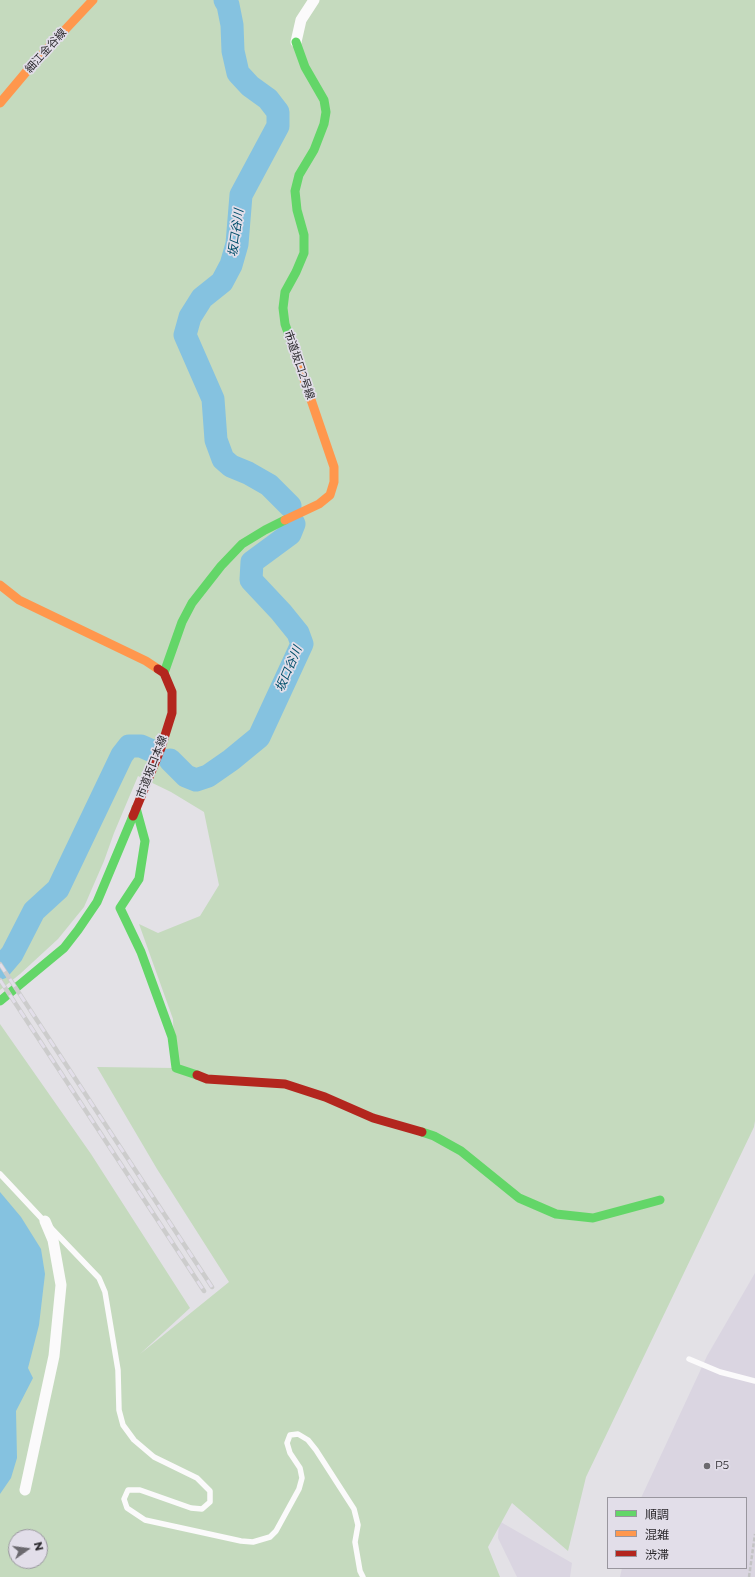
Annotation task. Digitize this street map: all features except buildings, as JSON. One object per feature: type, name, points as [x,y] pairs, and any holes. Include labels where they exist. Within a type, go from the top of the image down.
[{"type":"street","name":"細江金谷線","points":[[0,103],[32,65],[93,0]]},
{"type":"street","name":"市道坂口2号線","points":[[164,673],[182,622],[192,603],[221,566],[247,540],[319,504],[330,495],[334,482],[334,467],[285,324],[283,308],[285,292],[304,253],[304,235],[297,210],[295,191],[300,175],[314,150],[324,124],[326,112],[324,100],[305,67],[296,42],[301,20],[314,0]]},
{"type":"street","points":[[0,585],[19,600],[146,661],[164,673]]},
{"type":"street","name":"市道坂口本線","points":[[0,1002],[64,948],[97,902],[161,748],[172,713],[172,692],[164,673]]},
{"type":"street","points":[[136,808],[145,841],[139,879],[120,908],[141,952],[172,1037],[176,1068],[207,1080],[285,1084],[325,1097],[374,1118],[434,1136],[461,1151],[519,1198],[556,1214],[593,1218],[660,1200]]},
{"type":"street","points":[[25,1490],[54,1356],[61,1285],[53,1240],[45,1221]]},
{"type":"lane","points":[[0,1174],[99,1278],[105,1292],[118,1370],[119,1410],[123,1425],[134,1440],[154,1457],[197,1478],[210,1491],[210,1502],[202,1509],[191,1508],[140,1490],[128,1490],[124,1499],[127,1508],[145,1520],[241,1541],[252,1542],[270,1537],[276,1530],[299,1490],[302,1478],[300,1468],[290,1453],[287,1443],[290,1435],[298,1434],[308,1440],[316,1450],[354,1509],[358,1525],[355,1542],[360,1571],[363,1577]]},
{"type":"lane","points":[[689,1359],[720,1372],[755,1381]]},
{"type":"path","points":[[749,1577],[755,1534]]},
{"type":"shaded area","name":"P5","points":[[755,1273],[755,1577],[620,1577],[622,1569],[747,1569],[747,1497],[641,1497],[707,1356]]},
{"type":"shaded area","points":[[499,1521],[572,1563],[570,1577],[517,1577],[498,1538]]},
{"type":"green space","points":[[0,0],[755,0],[755,1121],[754,1127],[586,1477],[568,1551],[512,1503],[488,1547],[500,1577],[0,1577],[0,1024],[91,1154],[190,1308],[140,1354],[229,1282],[157,1169],[97,1067],[175,1068],[173,1019],[139,924],[158,933],[200,916],[219,885],[204,812],[171,792],[138,776],[84,907],[58,939],[0,990],[0,967],[8,963],[0,966]]},
{"type":"water","points":[[0,1192],[21,1217],[41,1249],[45,1274],[39,1325],[28,1368],[33,1378],[16,1411],[17,1458],[11,1478],[0,1494]]},
{"type":"waterway","name":"坂口谷川","points":[[225,0],[228,5],[232,25],[233,51],[238,73],[250,86],[268,99],[278,112],[278,126],[241,195],[237,244],[231,265],[222,282],[202,298],[190,317],[185,335],[213,399],[216,440],[223,459],[231,466],[248,473],[269,485],[290,506]]},
{"type":"waterway","name":"坂口谷川","points":[[170,760],[186,776],[196,780],[208,776],[231,760],[259,737],[302,644],[298,633],[281,612],[251,580],[252,562],[290,534],[294,524]]},
{"type":"waterway","name":"坂口谷川","points":[[0,968],[12,954],[34,911],[58,889],[122,755],[129,746],[141,746],[150,750]]},
{"type":"railway","points":[[0,964],[212,1287]]},
{"type":"railway","points":[[0,980],[204,1291]]},
{"type":"traffic: fast","points":[[293,347],[285,324],[283,308],[285,292],[304,253],[304,235],[297,210],[295,191],[299,175],[314,150],[324,124],[326,112],[324,100],[305,67],[296,42]]},
{"type":"traffic: fast","points":[[164,673],[182,622],[192,603],[221,566],[242,544],[285,520]]},
{"type":"traffic: fast","points":[[136,808],[145,841],[139,879],[120,908],[141,952],[172,1037],[176,1068],[197,1075]]},
{"type":"traffic: fast","points":[[0,1001],[64,948],[78,930],[97,902],[133,816]]},
{"type":"traffic: fast","points":[[422,1132],[434,1136],[461,1151],[519,1198],[556,1214],[593,1218],[660,1200]]},
{"type":"traffic: slow","points":[[0,103],[32,65],[93,0]]},
{"type":"traffic: slow","points":[[285,520],[319,504],[330,495],[334,482],[334,467],[293,347]]},
{"type":"traffic: slow","points":[[0,585],[19,600],[146,661],[158,669]]},
{"type":"traffic: jam","points":[[133,816],[161,748],[172,713],[172,692],[164,673],[158,669]]},
{"type":"traffic: jam","points":[[197,1075],[207,1079],[285,1084],[325,1097],[373,1118],[422,1132]]},
{"type":"place","name":"P5","points":[[707,1466]]}]
